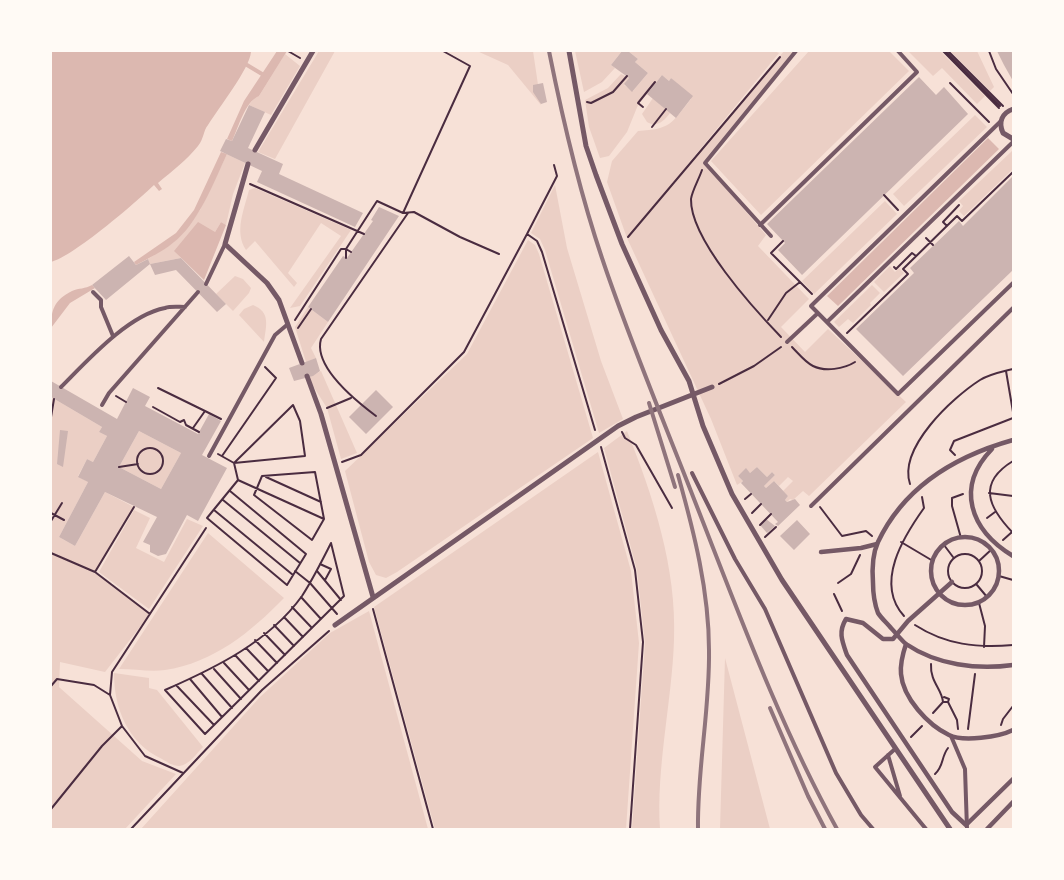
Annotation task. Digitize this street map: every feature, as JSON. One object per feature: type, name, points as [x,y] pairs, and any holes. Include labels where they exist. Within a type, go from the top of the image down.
[{"type":"street","points":[[255,150],[313,51]]},
{"type":"street","points":[[569,51],[586,146],[622,244],[661,330],[689,381],[703,426],[732,494],[782,580],[950,829]]},
{"type":"street","points":[[1008,112],[1000,122],[1003,133],[1013,140]]},
{"type":"street","points":[[248,164],[225,244],[267,283],[280,300],[302,363]]},
{"type":"street","points":[[307,376],[320,411],[334,466],[373,597]]},
{"type":"street","points":[[335,625],[618,426],[712,387]]},
{"type":"street","points":[[1013,440],[959,460],[935,474],[913,492],[892,518],[878,542],[872,567],[873,590],[878,614],[906,644],[933,657],[976,667],[1013,665]]},
{"type":"street","points":[[994,447],[983,458],[972,476],[969,492],[978,523],[986,534],[1013,556]]},
{"type":"street","points":[[961,538],[978,540],[992,550],[996,558],[999,576],[997,584],[987,597],[979,603],[961,605],[952,603],[938,592],[932,576],[933,561],[944,545],[961,538]]},
{"type":"street","points":[[821,552],[861,548],[878,542]]},
{"type":"street","points":[[952,582],[938,592],[908,621],[898,635],[888,640],[883,639],[863,623],[846,620],[840,632],[847,655],[952,812],[966,827],[1013,779]]},
{"type":"street","points":[[906,644],[901,674],[907,694],[928,719],[954,736],[982,738],[1005,734],[1013,730]]},
{"type":"street","points":[[986,829],[1013,802]]},
{"type":"lane","points":[[771,236],[705,163],[796,51]]},
{"type":"lane","points":[[760,225],[917,72],[898,51]]},
{"type":"lane","points":[[1000,122],[811,306],[898,394],[1013,283]]},
{"type":"lane","points":[[826,322],[1013,140]]},
{"type":"lane","points":[[206,284],[225,244]]},
{"type":"lane","points":[[93,292],[101,300],[101,307],[113,336]]},
{"type":"lane","points":[[102,405],[109,393],[198,292]]},
{"type":"lane","points":[[61,387],[113,336],[151,313],[166,308],[185,307]]},
{"type":"lane","points":[[811,506],[1013,308]]},
{"type":"lane","points":[[786,342],[818,313]]},
{"type":"lane","points":[[209,456],[275,335],[288,324]]},
{"type":"lane","points":[[692,473],[735,559],[765,609],[836,773],[861,815],[873,829]]},
{"type":"lane","points":[[954,736],[954,744],[965,769],[968,796],[966,827]]},
{"type":"lane","points":[[895,749],[875,767],[926,829]]},
{"type":"lane","points":[[888,755],[901,798]]},
{"type":"path","points":[[288,51],[306,62]]},
{"type":"path","points":[[403,213],[470,66],[443,51]]},
{"type":"path","points":[[622,244],[784,51]]},
{"type":"path","points":[[945,51],[1008,112]]},
{"type":"path","points":[[945,51],[1008,112]]},
{"type":"path","points":[[989,51],[996,69],[1013,94]]},
{"type":"path","points":[[576,98],[591,103],[613,92],[627,76]]},
{"type":"path","points":[[643,108],[638,104],[655,82]]},
{"type":"path","points":[[950,83],[995,127]]},
{"type":"path","points":[[652,127],[666,109]]},
{"type":"path","points":[[705,163],[691,199],[697,225],[710,251],[767,321],[812,366],[830,369],[847,367],[861,357]]},
{"type":"path","points":[[334,466],[361,454],[464,352],[557,176],[554,165]]},
{"type":"path","points":[[854,326],[908,274],[903,269],[930,242],[958,216],[962,221],[1013,172]]},
{"type":"path","points":[[243,181],[364,234]]},
{"type":"path","points":[[346,258],[346,249],[378,201],[380,195]]},
{"type":"path","points":[[884,195],[904,216]]},
{"type":"path","points":[[378,201],[403,213],[414,212],[460,237],[498,254]]},
{"type":"path","points":[[947,226],[943,222],[960,206]]},
{"type":"path","points":[[376,416],[351,398],[328,369],[319,346],[321,339],[344,304],[408,213]]},
{"type":"path","points":[[920,232],[933,245]]},
{"type":"path","points":[[527,234],[537,242],[542,252],[598,440],[607,464],[635,570],[643,642],[630,829]]},
{"type":"path","points":[[783,240],[771,253],[817,299]]},
{"type":"path","points":[[288,324],[295,320],[342,249],[351,252]]},
{"type":"path","points":[[896,269],[912,253],[916,256]]},
{"type":"path","points":[[323,276],[327,279]]},
{"type":"path","points":[[767,321],[786,294],[800,282]]},
{"type":"path","points":[[293,336],[311,309]]},
{"type":"path","points":[[720,384],[754,366],[786,342]]},
{"type":"path","points":[[222,456],[276,378],[260,362]]},
{"type":"path","points":[[913,492],[907,476],[916,448],[931,422],[947,406],[980,380],[994,373],[1013,369]]},
{"type":"path","points":[[1006,371],[1013,412]]},
{"type":"path","points":[[158,388],[227,423]]},
{"type":"path","points":[[120,398],[126,402]]},
{"type":"path","points":[[320,411],[351,398]]},
{"type":"path","points":[[51,417],[54,399]]},
{"type":"path","points":[[212,450],[234,464],[305,456],[300,421],[293,405],[234,464]]},
{"type":"path","points":[[153,407],[180,422],[184,420],[186,425],[199,432]]},
{"type":"path","points":[[193,429],[205,411]]},
{"type":"path","points":[[959,460],[950,450],[954,442],[1013,418]]},
{"type":"path","points":[[618,426],[625,438],[636,445],[672,508]]},
{"type":"path","points":[[149,448],[157,451],[162,458],[162,466],[153,474],[142,471],[138,464],[138,456],[149,448]]},
{"type":"path","points":[[1013,461],[994,477],[989,493],[995,512],[1013,533]]},
{"type":"path","points":[[119,468],[138,464]]},
{"type":"path","points":[[234,464],[238,480]]},
{"type":"path","points":[[315,472],[324,519],[312,540],[254,495],[257,488],[262,476],[315,472]]},
{"type":"path","points":[[265,476],[321,502]]},
{"type":"path","points":[[238,480],[324,519]]},
{"type":"path","points":[[230,491],[306,554],[287,585],[207,518],[238,480]]},
{"type":"path","points":[[961,538],[952,506],[952,498],[969,492]]},
{"type":"path","points":[[989,493],[1013,496]]},
{"type":"path","points":[[223,500],[300,563]]},
{"type":"path","points":[[816,502],[842,536],[866,532],[878,542]]},
{"type":"path","points":[[51,521],[62,503]]},
{"type":"path","points":[[746,518],[761,504]]},
{"type":"path","points":[[95,572],[134,507]]},
{"type":"path","points":[[214,510],[293,574]]},
{"type":"path","points":[[51,514],[64,520]]},
{"type":"path","points":[[753,531],[771,514]]},
{"type":"path","points":[[760,542],[776,526]]},
{"type":"path","points":[[183,773],[145,756],[122,726],[110,695],[112,672],[206,528]]},
{"type":"path","points":[[901,542],[933,561]]},
{"type":"path","points":[[331,543],[344,596],[205,734],[165,690],[214,669],[264,633],[284,617],[301,597],[317,570],[331,543]]},
{"type":"path","points":[[944,545],[953,557]]},
{"type":"path","points":[[838,583],[851,574],[856,566],[861,548]]},
{"type":"path","points":[[51,553],[95,572],[150,614]]},
{"type":"path","points":[[967,555],[979,561],[982,574],[976,585],[963,588],[952,582],[948,570],[955,558],[967,555]]},
{"type":"path","points":[[320,564],[331,569],[325,580]]},
{"type":"path","points":[[317,570],[341,600]]},
{"type":"path","points":[[295,571],[310,583],[342,620]]},
{"type":"path","points":[[999,576],[1013,580]]},
{"type":"path","points":[[977,585],[987,597]]},
{"type":"path","points":[[834,594],[846,620]]},
{"type":"path","points":[[301,597],[321,619]]},
{"type":"path","points":[[373,597],[373,611],[433,829]]},
{"type":"path","points":[[979,603],[985,626],[984,647]]},
{"type":"path","points":[[292,607],[312,628]]},
{"type":"path","points":[[284,617],[303,637]]},
{"type":"path","points":[[274,625],[294,646]]},
{"type":"path","points":[[132,829],[262,690],[335,625]]},
{"type":"path","points":[[264,633],[285,655]]},
{"type":"path","points":[[255,640],[277,663]]},
{"type":"path","points":[[245,647],[268,671]]},
{"type":"path","points":[[235,655],[259,680]]},
{"type":"path","points":[[933,657],[931,665],[932,679],[944,697],[943,702],[948,702],[957,720],[954,736]]},
{"type":"path","points":[[224,663],[250,690]]},
{"type":"path","points":[[967,737],[976,667]]},
{"type":"path","points":[[214,669],[241,699]]},
{"type":"path","points":[[202,674],[232,708]]},
{"type":"path","points":[[190,679],[222,717]]},
{"type":"path","points":[[51,686],[57,680],[94,684],[110,695]]},
{"type":"path","points":[[176,685],[214,725]]},
{"type":"path","points":[[1005,734],[1001,725],[1003,719],[1013,706]]},
{"type":"path","points":[[51,809],[102,746],[122,726]]},
{"type":"path","points":[[930,778],[940,769],[944,753],[954,744]]},
{"type":"shaded area","points":[[51,51],[251,52],[245,68],[233,88],[206,127],[200,143],[184,161],[158,183],[162,189],[159,191],[154,185],[89,240],[61,258],[51,262]]},
{"type":"shaded area","points":[[277,51],[287,51],[259,96],[246,109],[232,141],[227,139],[244,101]]},
{"type":"shaded area","points":[[319,51],[335,51],[275,159],[258,152]]},
{"type":"shaded area","points":[[477,51],[533,51],[541,105],[508,65]]},
{"type":"shaded area","points":[[575,51],[622,51],[611,65],[615,68],[602,82],[584,92]]},
{"type":"shaded area","points":[[628,51],[774,51],[779,53],[656,203],[784,51],[796,51],[705,164],[766,235],[758,246],[809,299],[781,327],[805,352],[828,329],[906,402],[809,496],[803,491],[793,500],[790,499],[787,502],[785,500],[788,496],[783,491],[793,481],[788,477],[779,486],[774,481],[766,488],[764,486],[775,475],[772,472],[767,477],[757,467],[750,473],[746,469],[738,476],[743,481],[737,485],[711,419],[627,238],[607,182],[612,161],[638,131],[657,129],[669,124],[691,99],[671,78],[669,81],[662,75],[638,105],[627,132],[609,156],[600,158],[589,127],[585,100],[608,88],[621,74],[629,78],[624,85],[633,91],[648,73],[635,62],[638,59]]},
{"type":"shaded area","points":[[809,51],[889,51],[909,71],[761,215],[711,161]]},
{"type":"shaded area","points":[[908,51],[940,51],[985,96],[977,104],[942,68],[933,76]]},
{"type":"shaded area","points":[[950,51],[977,51],[994,87],[990,91]]},
{"type":"shaded area","points":[[285,54],[300,66],[271,115],[249,105],[255,97],[259,96]]},
{"type":"shaded area","points":[[653,98],[670,113],[663,121],[657,124],[647,122],[642,114]]},
{"type":"shaded area","points":[[975,115],[987,127],[904,206],[893,194]]},
{"type":"shaded area","points":[[988,138],[999,149],[838,306],[827,296]]},
{"type":"shaded area","points":[[1012,151],[1013,169],[964,216],[959,211],[963,206],[959,201]]},
{"type":"shaded area","points":[[221,152],[227,154],[205,202],[190,225],[169,246],[136,265],[134,262],[176,233],[194,210]]},
{"type":"shaded area","points":[[227,154],[245,163],[233,194],[226,225],[221,222],[215,232],[175,251],[181,258],[150,264],[148,259],[173,243],[200,210]]},
{"type":"shaded area","points":[[555,185],[567,248],[601,361],[623,419],[599,433],[545,250],[540,239],[531,233]]},
{"type":"shaded area","points":[[255,188],[351,230],[300,306],[290,308],[341,236],[321,223],[288,273],[297,283],[294,287],[255,241],[246,250],[242,243],[241,221],[249,190]]},
{"type":"shaded area","points":[[885,201],[897,214],[814,294],[802,281]]},
{"type":"shaded area","points":[[198,222],[215,232],[221,222],[226,225],[204,280],[174,251]]},
{"type":"shaded area","points":[[528,240],[535,245],[539,254],[593,438],[397,572],[386,578],[376,575],[369,562],[345,471],[467,354]]},
{"type":"shaded area","points":[[890,266],[895,272],[899,268],[904,273],[884,292],[874,282]]},
{"type":"shaded area","points":[[235,276],[243,279],[251,288],[249,293],[233,311],[216,294]]},
{"type":"shaded area","points":[[92,285],[95,288],[70,303],[51,328],[53,311],[57,302],[72,291]]},
{"type":"shaded area","points":[[872,285],[880,293],[870,303],[871,305],[853,323],[848,319],[839,327],[834,322]]},
{"type":"shaded area","points":[[253,305],[263,311],[265,316],[264,342],[239,315],[244,309]]},
{"type":"shaded area","points":[[308,307],[328,322],[311,348],[316,358],[306,362],[295,327]]},
{"type":"shaded area","points":[[321,371],[357,453],[341,459],[327,408],[308,378]]},
{"type":"shaded area","points":[[51,397],[102,427],[99,432],[107,436],[93,462],[87,459],[78,476],[88,482],[59,537],[75,546],[105,492],[134,507],[95,572],[150,614],[105,672],[60,662],[59,687],[142,761],[176,774],[125,829],[51,829]]},
{"type":"shaded area","points":[[139,431],[181,453],[161,489],[119,467]]},
{"type":"shaded area","points":[[627,431],[654,507],[672,586],[674,613],[673,663],[660,782],[660,829],[632,829],[645,643],[637,570],[604,448]]},
{"type":"shaded area","points":[[598,452],[631,571],[639,643],[626,829],[435,829],[374,607]]},
{"type":"shaded area","points":[[134,510],[150,518],[136,548],[164,562],[187,519],[203,526],[149,609],[99,572]]},
{"type":"shaded area","points":[[208,533],[284,598],[245,634],[199,661],[165,670],[119,669]]},
{"type":"shaded area","points":[[369,611],[428,829],[141,829],[260,697],[330,633]]},
{"type":"shaded area","points":[[725,658],[770,829],[720,829]]},
{"type":"shaded area","points":[[114,673],[149,678],[149,688],[157,690],[203,747],[189,761],[179,766],[170,764],[140,744],[125,724],[120,712]]},
{"type":"building","points":[[622,51],[628,51],[638,59],[635,62],[648,73],[632,92],[624,84],[629,78],[611,65]]},
{"type":"building","points":[[997,51],[1013,51],[1013,81],[1004,65]]},
{"type":"building","points":[[662,75],[669,81],[671,78],[693,96],[676,118],[647,94]]},
{"type":"building","points":[[919,77],[936,95],[944,87],[968,114],[802,275],[778,250],[785,243],[767,224]]},
{"type":"building","points":[[543,83],[547,102],[541,104],[533,92],[533,85]]},
{"type":"building","points":[[249,105],[265,112],[248,148],[283,164],[279,174],[363,213],[355,227],[257,182],[262,171],[220,151],[226,139],[232,141]]},
{"type":"building","points":[[1013,176],[1013,270],[903,376],[856,329],[914,273],[910,268],[959,221],[963,226]]},
{"type":"building","points":[[379,207],[399,216],[328,322],[308,307],[343,256],[347,258],[373,221],[371,220]]},
{"type":"building","points":[[129,256],[136,265],[148,259],[150,264],[106,300],[92,285]]},
{"type":"building","points":[[181,258],[226,304],[217,312],[176,270],[155,275],[150,264]]},
{"type":"building","points":[[316,358],[320,371],[313,376],[294,381],[289,368]]},
{"type":"building","points":[[51,381],[117,419],[133,388],[150,397],[145,406],[198,434],[209,414],[221,421],[202,455],[227,468],[198,521],[187,515],[166,554],[158,556],[150,552],[150,545],[143,542],[157,517],[105,492],[75,546],[59,537],[88,482],[78,477],[87,459],[93,462],[107,436],[99,432],[102,427],[51,397]],"holes":[[[139,431],[181,453],[161,489],[119,467]]]},
{"type":"building","points":[[376,390],[393,407],[366,434],[349,417]]},
{"type":"building","points":[[60,430],[68,431],[63,467],[57,464]]},
{"type":"building","points":[[757,467],[767,477],[772,472],[775,475],[764,486],[766,488],[774,481],[788,496],[785,500],[787,502],[795,499],[800,505],[778,526],[775,524],[778,522],[741,483],[743,481],[738,476],[746,468],[750,473]]},
{"type":"building","points":[[766,519],[775,526],[767,533],[760,525]]},
{"type":"building","points":[[797,520],[810,534],[794,550],[780,536]]},
{"type":"waterway","points":[[247,65],[262,74]]},
{"type":"railway","points":[[549,51],[579,181],[623,319],[760,667],[796,749],[837,829]]},
{"type":"railway","points":[[649,403],[675,487]]},
{"type":"railway","points":[[678,475],[700,562],[708,628],[708,695],[699,784],[698,829]]},
{"type":"railway","points":[[770,708],[808,796],[825,829]]}]
